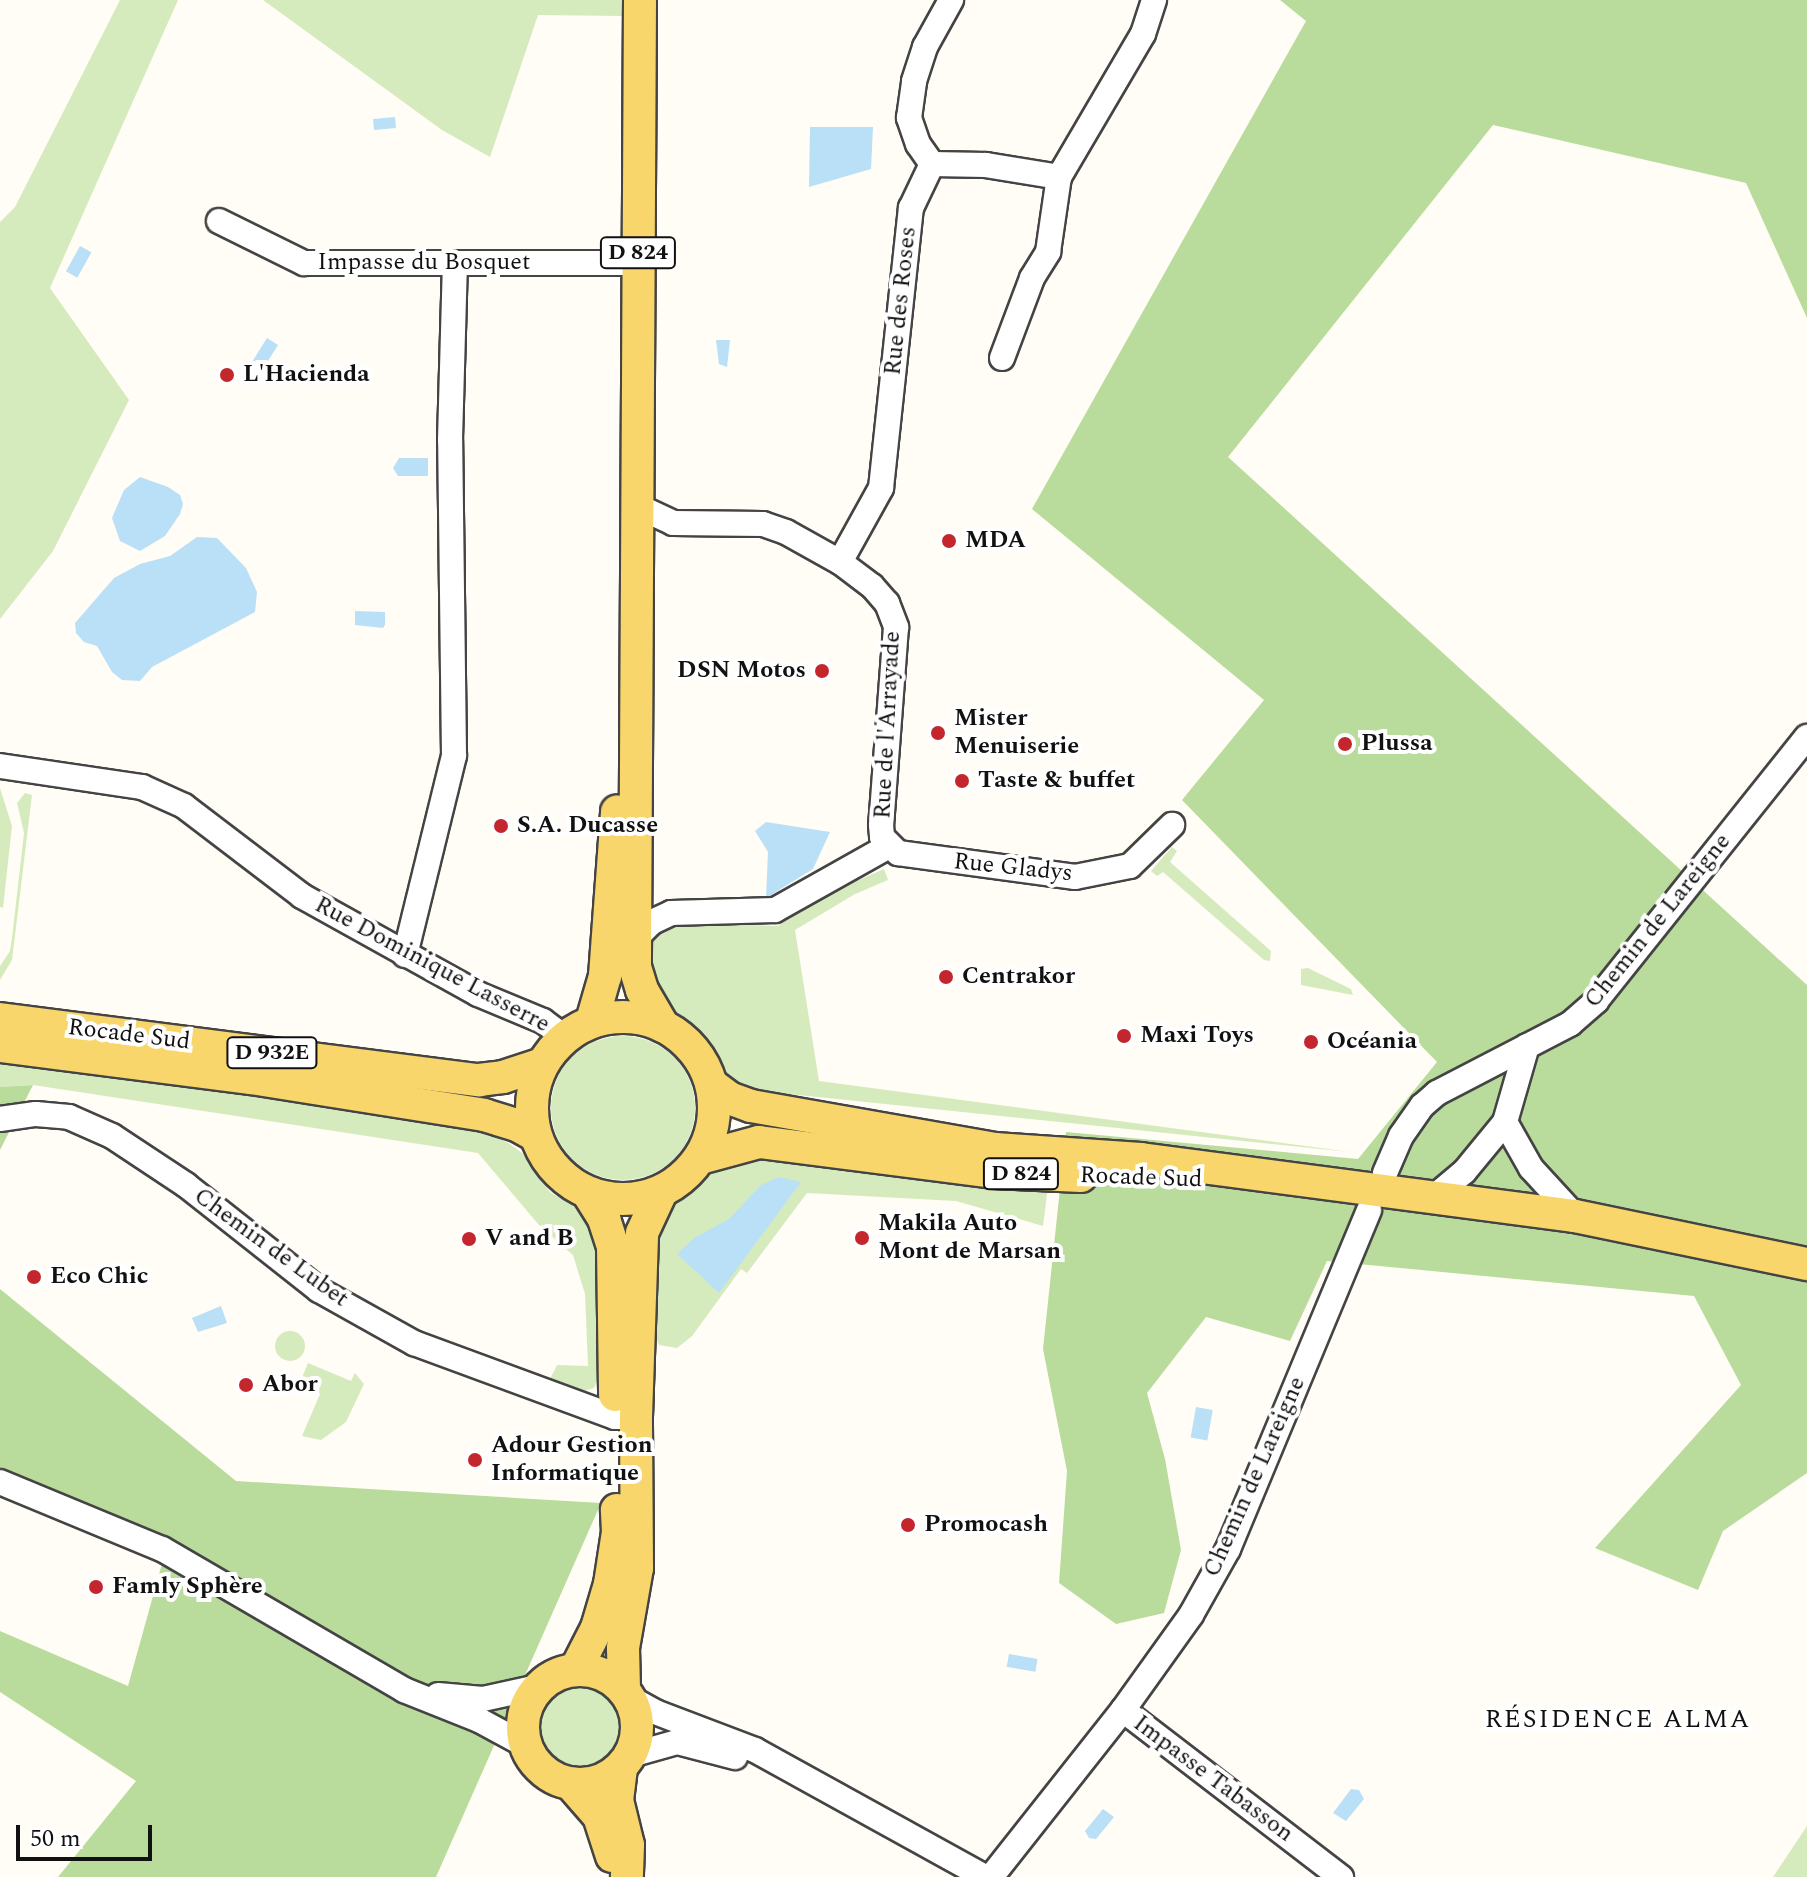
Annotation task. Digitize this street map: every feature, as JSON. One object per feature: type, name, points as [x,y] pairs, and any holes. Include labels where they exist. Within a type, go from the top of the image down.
[{"type":"main road","name":"D 824","points":[[640,0],[635,967],[642,990],[663,1026]]},
{"type":"main road","name":"D 824","points":[[592,1021],[605,976],[620,779],[636,653]]},
{"type":"main road","points":[[616,1016],[640,1018],[663,1026],[685,1040],[702,1061],[712,1085],[715,1110],[711,1135],[689,1172],[661,1192],[637,1199],[612,1199],[588,1193],[565,1179],[547,1159],[535,1135],[531,1111],[533,1087],[542,1064],[564,1037],[592,1021],[616,1016]]},
{"type":"main road","name":"Rocade Sud","points":[[0,1019],[479,1080],[503,1077],[542,1064]]},
{"type":"main road","name":"Rocade Sud","points":[[0,1046],[251,1078],[484,1115],[517,1125],[535,1135]]},
{"type":"main road","name":"Rocade Sud","points":[[712,1085],[729,1098],[751,1106],[995,1149],[1141,1159],[1575,1216],[1807,1264]]},
{"type":"main road","name":"Rocade Sud","points":[[700,1158],[759,1142],[993,1172],[1345,1185]]},
{"type":"main road","points":[[576,1669],[597,1628],[612,1572],[618,1532],[642,1233],[661,1192]]},
{"type":"main road","points":[[588,1193],[604,1219],[613,1246],[637,1568],[623,1648],[627,1693],[637,1716],[637,1736],[626,1761],[617,1800],[628,1845],[627,1877]]},
{"type":"main road","points":[[617,1877],[599,1816],[571,1784],[542,1771],[525,1745],[524,1714],[538,1687],[562,1672],[576,1669],[594,1671],[627,1693]]},
{"type":"main road","points":[[571,1784],[597,1781],[626,1761]]},
{"type":"street","points":[[951,0],[925,47],[914,81],[909,118],[918,144],[932,164],[986,165],[1059,177]]},
{"type":"street","points":[[1002,358],[1032,278],[1048,252],[1059,177],[1143,34],[1154,0]]},
{"type":"street","name":"Rue des Roses","points":[[840,562],[881,488],[911,208],[932,164]]},
{"type":"street","name":"Impasse du Bosquet","points":[[219,221],[304,263],[638,263]]},
{"type":"street","points":[[405,955],[454,756],[450,440],[455,263]]},
{"type":"street","name":"Rue de l'Arrayade","points":[[635,939],[652,922],[671,913],[775,910],[889,846],[882,837],[881,825],[896,627],[887,603],[872,586],[840,562],[786,532],[763,524],[673,523],[637,506]]},
{"type":"street","name":"Chemin de Lareigne","points":[[1385,1173],[1401,1136],[1437,1093],[1570,1024],[1596,1001],[1807,737]]},
{"type":"street","name":"Rue Dominique Lasserre","points":[[0,766],[142,787],[184,806],[302,896],[478,994],[543,1021],[564,1037]]},
{"type":"street","name":"Rue Gladys","points":[[889,846],[911,858],[1075,877],[1130,866],[1172,825]]},
{"type":"street","points":[[1434,1197],[1464,1172],[1505,1122],[1527,1046]]},
{"type":"street","name":"Chemin de Lubet","points":[[0,1119],[36,1114],[69,1117],[112,1136],[186,1185],[319,1290],[414,1343],[625,1417]]},
{"type":"street","points":[[1505,1122],[1531,1168],[1575,1216]]},
{"type":"street","name":"Chemin de Lareigne","points":[[988,1877],[1123,1710],[1191,1615],[1228,1549],[1369,1210]]},
{"type":"street","points":[[0,1482],[162,1549],[404,1690],[479,1720],[525,1745]]},
{"type":"street","points":[[404,1690],[483,1699],[538,1687]]},
{"type":"street","points":[[627,1693],[647,1709],[755,1750],[988,1877]]},
{"type":"street","name":"Impasse Tabasson","points":[[1123,1710],[1341,1877]]},
{"type":"street","points":[[626,1761],[677,1742],[708,1748],[799,1776]]},
{"type":"green space","points":[[120,0],[178,0],[50,288],[129,400],[53,551],[0,619],[0,222],[15,207]]},
{"type":"green space","points":[[263,0],[623,0],[623,16],[538,15],[490,157],[442,130]]},
{"type":"green space","points":[[1280,0],[1807,0],[1807,318],[1746,183],[1493,125],[1228,457],[1807,985],[1807,1473],[1723,1531],[1698,1590],[1595,1548],[1741,1385],[1694,1296],[1327,1261],[1290,1341],[1206,1317],[1147,1393],[1165,1459],[1181,1550],[1164,1613],[1116,1624],[1059,1583],[1067,1471],[1043,1349],[1066,1132],[1358,1159],[1437,1062],[1182,800],[1264,700],[1032,509],[1306,21]]},
{"type":"green space","points":[[0,788],[12,826],[3,908],[0,907]]},
{"type":"green space","points":[[25,793],[32,795],[12,960],[0,980],[0,966],[10,951],[24,833],[17,803]]},
{"type":"green space","points":[[1172,847],[1177,851],[1170,862],[1271,951],[1270,961],[1264,960],[1163,872],[1157,876],[1151,871]]},
{"type":"green space","points":[[884,869],[888,880],[855,894],[795,930],[819,1081],[1350,1152],[759,1091],[732,1083],[701,1035],[650,989],[647,936],[669,923],[778,926],[813,900]]},
{"type":"green space","points":[[1308,968],[1351,989],[1353,995],[1301,985],[1301,969]]},
{"type":"green space","points":[[623,1036],[651,1041],[674,1057],[690,1080],[695,1108],[690,1136],[674,1159],[651,1175],[623,1180],[595,1175],[572,1159],[556,1136],[551,1108],[556,1080],[572,1057],[595,1041]]},
{"type":"green space","points":[[0,1056],[474,1126],[510,1144],[526,1156],[551,1193],[589,1214],[602,1242],[601,1373],[594,1388],[576,1393],[557,1388],[550,1379],[557,1365],[588,1366],[585,1294],[573,1255],[539,1225],[478,1153],[33,1085],[0,1087]]},
{"type":"green space","points":[[33,1085],[0,1150],[0,1087]]},
{"type":"green space","points":[[758,1155],[1048,1186],[1043,1226],[956,1201],[807,1193],[747,1273],[741,1269],[692,1336],[677,1348],[659,1345],[652,1325],[654,1249],[660,1224],[674,1200],[711,1165]]},
{"type":"green space","points":[[0,1289],[236,1481],[601,1503],[436,1877],[58,1877],[136,1781],[0,1692],[0,1631],[128,1686],[163,1560],[0,1491]]},
{"type":"green space","points":[[290,1331],[300,1336],[305,1346],[300,1356],[290,1361],[280,1356],[275,1346],[280,1336]]},
{"type":"green space","points":[[308,1363],[351,1381],[355,1373],[364,1384],[346,1422],[321,1440],[302,1436],[320,1394],[299,1385]]},
{"type":"green space","points":[[579,1683],[596,1687],[610,1696],[619,1710],[623,1727],[619,1744],[610,1758],[596,1767],[579,1771],[562,1767],[548,1758],[539,1744],[535,1727],[539,1710],[548,1696],[562,1687]]},
{"type":"green space","points":[[1807,1826],[1807,1877],[1773,1877]]},
{"type":"water","points":[[395,117],[396,128],[374,130],[373,119]]},
{"type":"water","points":[[810,127],[873,127],[871,169],[809,187]]},
{"type":"water","points":[[80,246],[91,252],[77,278],[66,271]]},
{"type":"water","points":[[267,338],[278,345],[264,368],[253,361]]},
{"type":"water","points":[[716,340],[730,340],[727,367],[719,364]]},
{"type":"water","points":[[399,458],[428,458],[428,476],[398,476],[393,468]]},
{"type":"water","points":[[140,477],[168,487],[180,495],[183,504],[165,536],[140,551],[120,541],[112,518],[124,490]]},
{"type":"water","points":[[197,537],[217,538],[246,568],[257,592],[255,612],[152,667],[140,681],[122,680],[112,672],[97,646],[84,642],[76,633],[75,623],[114,578],[140,564],[170,556]]},
{"type":"water","points":[[355,611],[385,612],[385,625],[383,628],[355,625]]},
{"type":"water","points":[[766,822],[830,832],[813,869],[766,898],[768,852],[755,831]]},
{"type":"water","points":[[779,1177],[801,1182],[719,1293],[677,1254],[694,1238],[729,1219],[761,1185]]},
{"type":"water","points":[[221,1306],[227,1323],[198,1332],[192,1318]]},
{"type":"water","points":[[1196,1407],[1213,1410],[1207,1440],[1191,1438]]},
{"type":"water","points":[[1009,1654],[1038,1659],[1035,1672],[1007,1667]]},
{"type":"water","points":[[1351,1789],[1359,1790],[1364,1799],[1346,1821],[1333,1813]]},
{"type":"water","points":[[1103,1809],[1114,1817],[1096,1839],[1089,1838],[1085,1831]]},
{"type":"place","name":"L'Hacienda","points":[[227,375]]},
{"type":"place","name":"MDA","points":[[949,541]]},
{"type":"place","name":"DSN Motos","points":[[822,671]]},
{"type":"place","name":"Mister Menuiserie","points":[[938,733]]},
{"type":"place","name":"Plussa","points":[[1345,744]]},
{"type":"place","name":"Taste & buffet","points":[[962,781]]},
{"type":"place","name":"S.A. Ducasse","points":[[501,826]]},
{"type":"place","name":"Centrakor","points":[[946,977]]},
{"type":"place","name":"Maxi Toys","points":[[1124,1036]]},
{"type":"place","name":"Océania","points":[[1311,1042]]},
{"type":"place","name":"Makila Auto Mont de Marsan","points":[[862,1238]]},
{"type":"place","name":"V and B","points":[[469,1239]]},
{"type":"place","name":"Eco Chic","points":[[34,1277]]},
{"type":"place","name":"Abor","points":[[246,1385]]},
{"type":"place","name":"Adour Gestion Informatique","points":[[475,1460]]},
{"type":"place","name":"Promocash","points":[[908,1525]]},
{"type":"place","name":"Famly Sphère","points":[[96,1587]]},
{"type":"district","name":"RÉSIDENCE ALMA","points":[[1618,1720]]}]
